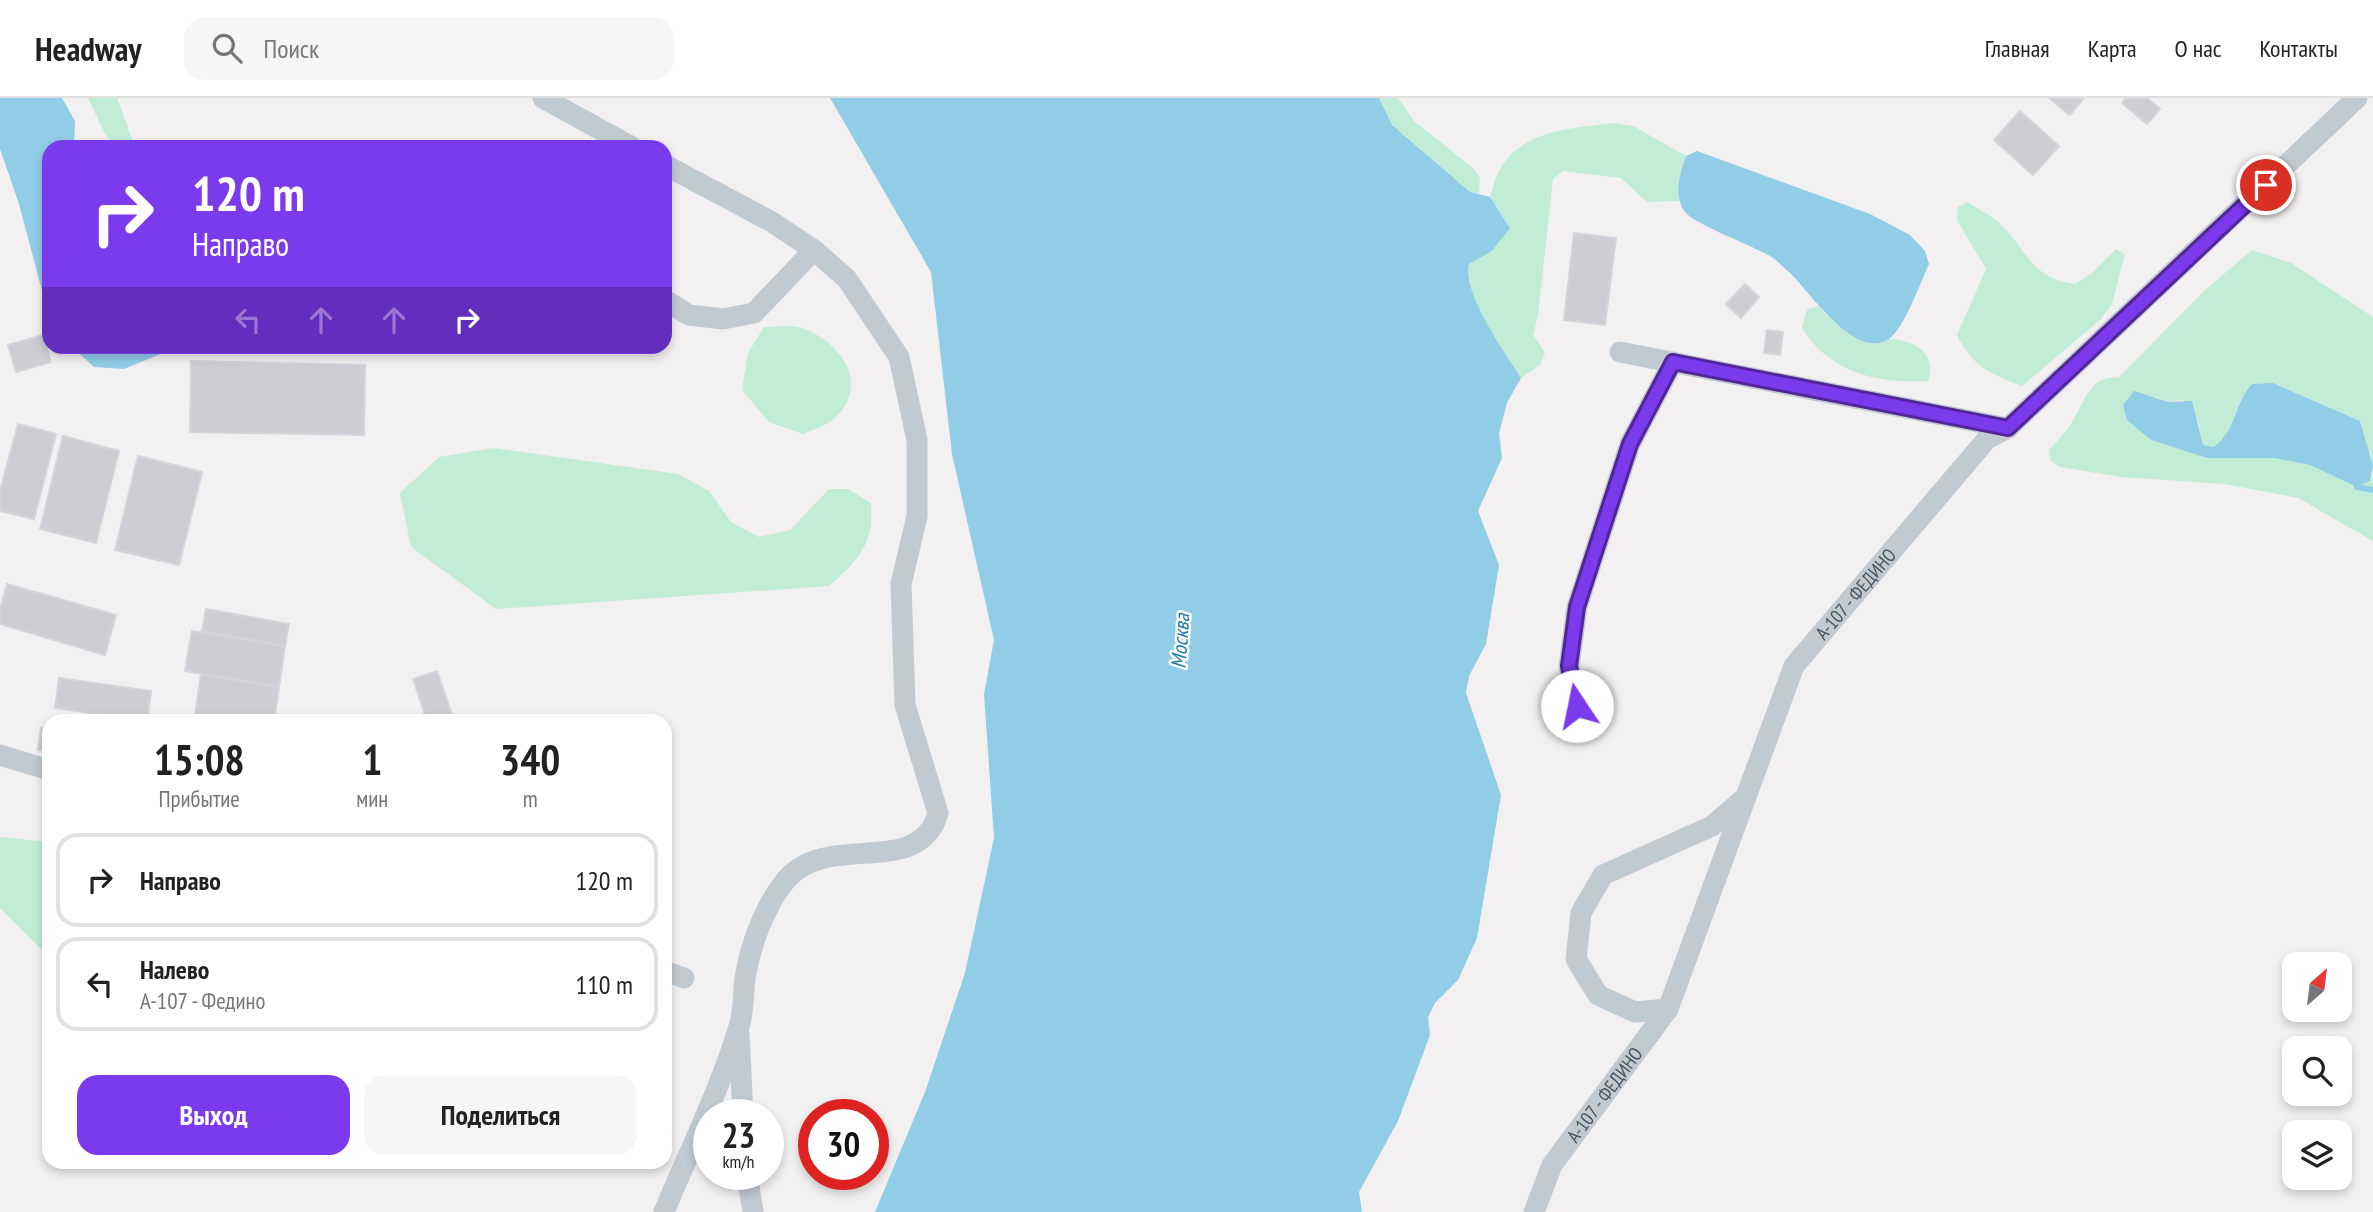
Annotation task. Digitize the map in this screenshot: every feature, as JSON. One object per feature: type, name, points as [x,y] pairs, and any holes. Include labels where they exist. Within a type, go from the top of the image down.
[{"type":"street","points":[[543,98],[619,140]]},
{"type":"street","name":"А-107 - ФЕДИНО","points":[[1534,1212],[1552,1165],[1668,1009],[1794,666],[1987,439],[2008,428],[2357,98]]},
{"type":"street","points":[[583,120],[591,140]]},
{"type":"street","points":[[672,169],[772,222],[814,250],[847,279],[899,357],[917,440],[917,516],[901,584],[905,705],[939,813],[933,831],[916,846],[829,855],[800,866],[784,882],[765,915],[746,973],[739,1028],[742,1099]]},
{"type":"street","points":[[672,304],[690,315],[723,319],[754,313],[814,250]]},
{"type":"street","points":[[1620,352],[2008,428]]},
{"type":"street","points":[[1577,706],[1569,666],[1577,607],[1630,444],[1673,362]]},
{"type":"street","points":[[0,755],[42,768]]},
{"type":"street","points":[[1668,1009],[1634,1012],[1598,995],[1576,959],[1581,913],[1603,875],[1712,826],[1748,796]]},
{"type":"street","points":[[664,1212],[739,1028]]},
{"type":"street","points":[[750,1190],[753,1212]]},
{"type":"green space","points":[[88,98],[117,98],[132,140],[111,140]]},
{"type":"green space","points":[[1379,98],[1398,98],[1414,121],[1474,169],[1480,177],[1479,194],[1470,192],[1391,124]]},
{"type":"green space","points":[[1614,123],[1633,126],[1686,156],[1680,176],[1679,201],[1647,202],[1621,178],[1563,171],[1553,179],[1538,316],[1533,335],[1545,353],[1540,365],[1521,378],[1486,322],[1469,276],[1469,264],[1492,251],[1510,228],[1490,197],[1495,181],[1512,154],[1537,137],[1567,129]]},
{"type":"green space","points":[[1967,202],[1996,220],[2037,268],[2059,280],[2075,284],[2091,274],[2116,249],[2125,254],[2112,304],[2099,321],[2022,386],[1983,368],[1969,355],[1957,335],[1986,269],[1957,220],[1958,207]]},
{"type":"green space","points":[[2252,250],[2291,263],[2373,317],[2373,466],[2360,421],[2273,383],[2252,384],[2241,399],[2227,433],[2214,448],[2203,445],[2197,418],[2183,400],[2168,402],[2156,397],[2151,440],[2176,448],[2241,457],[2274,458],[2310,465],[2357,487],[2370,481],[2373,473],[2373,541],[2298,498],[2224,484],[2121,477],[2060,467],[2051,461],[2049,450],[2071,424],[2088,392],[2100,381],[2118,378],[2205,290]]},
{"type":"green space","points":[[1819,306],[1837,324],[1862,339],[1878,343],[1894,339],[1910,343],[1923,351],[1930,364],[1928,381],[1874,377],[1841,365],[1826,356],[1802,328],[1807,309]]},
{"type":"green space","points":[[764,327],[802,328],[816,334],[839,353],[846,364],[851,390],[846,403],[834,419],[803,434],[769,422],[742,390],[748,353]]},
{"type":"green space","points":[[494,448],[678,474],[709,491],[731,522],[759,537],[790,530],[829,489],[848,489],[871,503],[870,530],[856,559],[829,586],[496,609],[411,547],[400,493],[439,457]]},
{"type":"green space","points":[[0,837],[42,841],[42,950],[0,908]]},
{"type":"water","points":[[0,98],[62,98],[75,121],[74,140],[42,140],[42,291],[19,204],[0,149]]},
{"type":"water","name":"Москва","points":[[830,98],[1379,98],[1392,125],[1470,192],[1490,197],[1510,228],[1492,251],[1469,264],[1472,290],[1478,306],[1521,378],[1507,403],[1499,433],[1502,458],[1478,511],[1499,565],[1486,644],[1469,676],[1466,693],[1501,795],[1477,938],[1458,980],[1435,1003],[1428,1017],[1430,1035],[1398,1121],[1359,1192],[1362,1212],[875,1212],[884,1190],[889,1190],[889,1178],[925,1092],[965,973],[994,838],[984,694],[994,640],[952,454],[931,272]]},
{"type":"water","points":[[1697,151],[1870,214],[1910,235],[1925,251],[1929,264],[1895,334],[1876,343],[1862,341],[1848,333],[1773,258],[1700,223],[1685,212],[1678,192],[1680,177],[1686,156]]},
{"type":"water","points":[[80,354],[160,354],[124,369],[94,367]]},
{"type":"water","points":[[2273,383],[2360,421],[2373,466],[2370,481],[2357,487],[2310,465],[2274,458],[2207,458],[2151,440],[2127,420],[2123,405],[2134,391],[2168,402],[2192,401],[2203,445],[2214,447],[2227,433],[2252,384]]},
{"type":"building","points":[[2049,98],[2084,98],[2070,115]]},
{"type":"building","points":[[2126,98],[2147,98],[2160,109],[2147,124],[2122,103]]},
{"type":"building","points":[[2020,111],[2059,146],[2033,175],[1994,140]]},
{"type":"building","points":[[1574,233],[1616,238],[1605,325],[1564,320]]},
{"type":"building","points":[[1745,284],[1759,297],[1741,318],[1726,304]]},
{"type":"building","points":[[1767,330],[1783,332],[1780,355],[1764,353]]},
{"type":"building","points":[[42,335],[42,354],[49,354],[51,362],[16,372],[8,345]]},
{"type":"building","points":[[191,361],[365,365],[364,435],[190,432]]},
{"type":"building","points":[[18,424],[56,434],[34,519],[0,511],[0,491]]},
{"type":"building","points":[[63,436],[119,451],[96,543],[40,529]]},
{"type":"building","points":[[138,456],[202,472],[179,565],[115,550]]},
{"type":"building","points":[[7,584],[116,615],[105,655],[0,624],[0,609]]},
{"type":"building","points":[[206,609],[289,624],[285,646],[202,631]]},
{"type":"building","points":[[192,631],[285,646],[279,687],[185,671]]},
{"type":"building","points":[[437,671],[452,714],[425,714],[413,679]]},
{"type":"building","points":[[201,674],[279,687],[275,714],[195,714]]},
{"type":"building","points":[[59,678],[151,691],[148,714],[97,714],[55,708]]},
{"type":"building","points":[[41,728],[42,728],[42,750],[38,750]]},
{"type":"waterway","points":[[2357,487],[2373,490]]},
{"type":"route","points":[[1577,706],[1569,666],[1577,607],[1630,444],[1649,403],[1673,362],[2008,428],[2266,185]]}]
